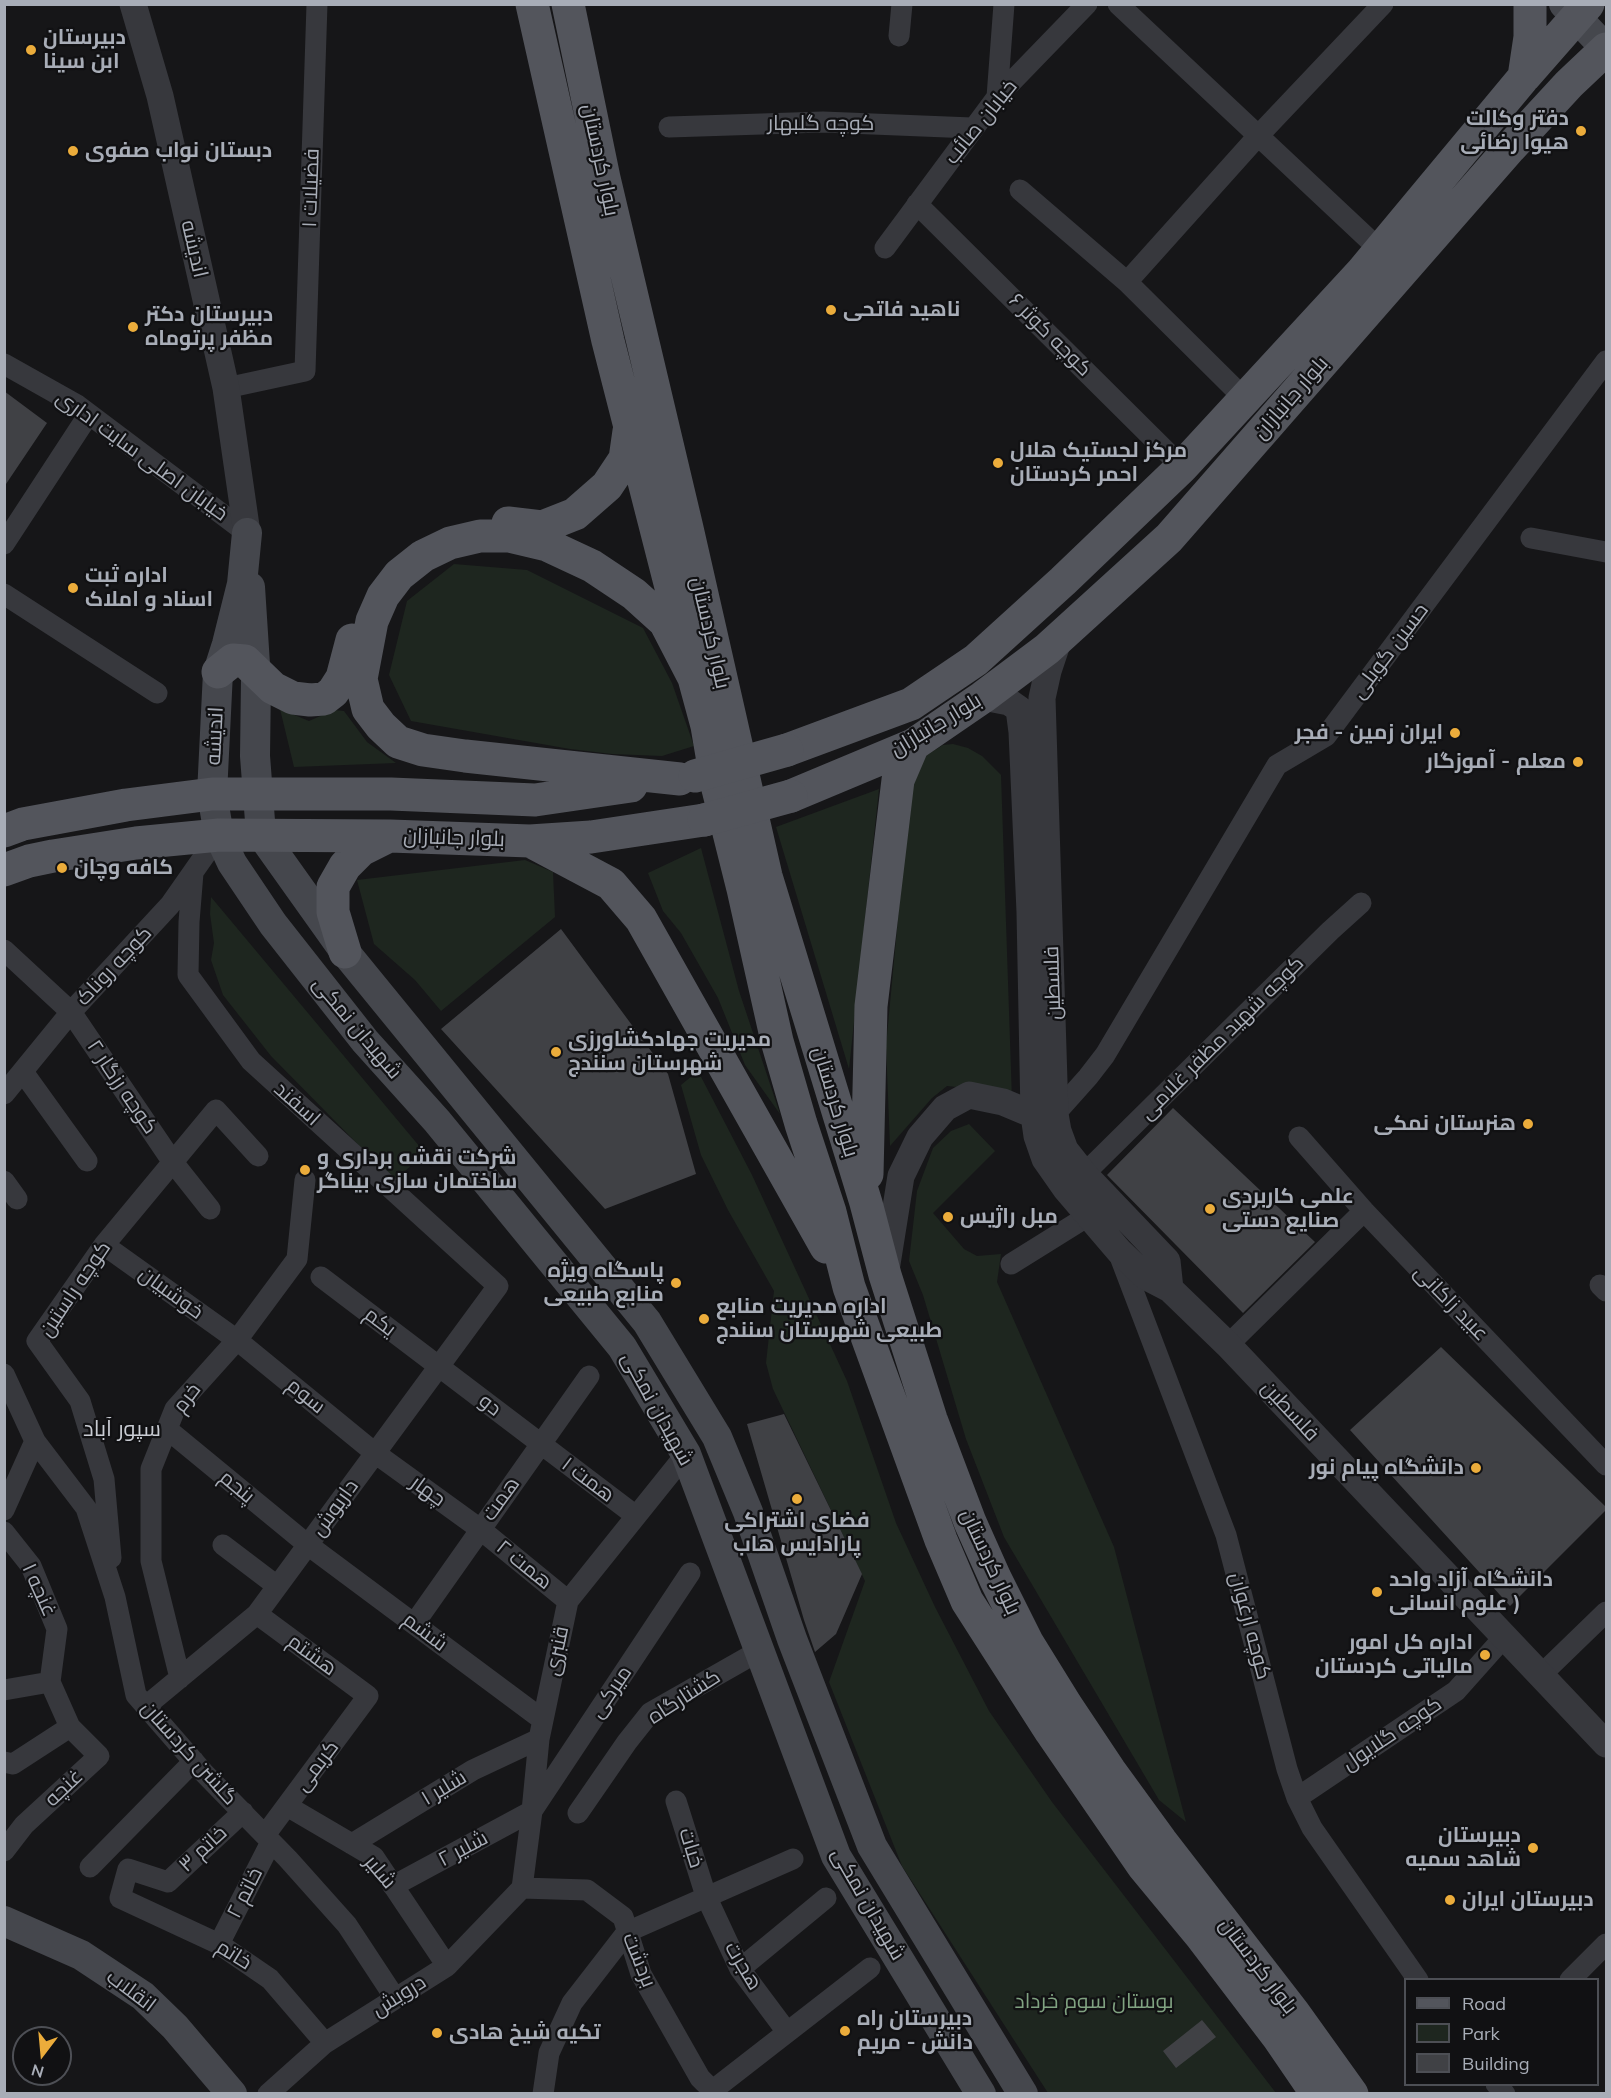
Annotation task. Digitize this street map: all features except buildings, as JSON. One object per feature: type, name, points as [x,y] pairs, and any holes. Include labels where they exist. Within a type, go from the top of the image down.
[{"type":"main road","name":"بلوار کردستان","points":[[532,4],[608,341],[707,726],[717,785],[777,1041],[830,1212],[849,1287],[941,1540],[967,1601],[1051,1732],[1143,1866],[1201,1936],[1278,2037],[1317,2094]]},
{"type":"main road","name":"بلوار کردستان","points":[[568,4],[603,178],[766,876],[866,1203],[885,1275],[931,1419],[970,1522],[1027,1642],[1110,1771],[1352,2094]]},
{"type":"main road","points":[[1524,76],[1530,37],[1530,4]]},
{"type":"main road","points":[[1576,9],[1606,49]]},
{"type":"main road","name":"بلوار جانبازان","points":[[4,831],[23,824],[126,805],[212,794],[391,794],[535,800],[687,778],[788,750],[911,704],[976,660],[1182,467],[1380,250],[1524,76],[1576,9]]},
{"type":"main road","name":"بلوار جانبازان","points":[[4,870],[53,856],[136,843],[219,835],[390,836],[530,841],[591,837],[705,820],[791,796],[913,745],[983,697],[1059,638],[1169,538],[1510,148],[1569,84],[1606,49]]},
{"type":"main road","points":[[608,341],[640,333]]},
{"type":"main road","points":[[218,672],[233,660],[246,661],[273,688],[294,698],[324,699],[333,692],[342,678],[370,592],[388,569],[411,548],[443,531],[477,522],[542,527],[575,514],[607,486],[625,459],[629,426]]},
{"type":"main road","name":"اندیشه","points":[[247,533],[256,670],[256,793],[261,834]]},
{"type":"main road","name":"اندیشه","points":[[219,835],[212,794],[218,672],[242,584],[247,533]]},
{"type":"main road","name":"بلوار کردستان","points":[[687,778],[423,750],[398,742],[381,726],[368,709],[361,679],[372,621],[383,597],[399,575],[423,556],[450,543],[480,536],[509,536],[547,545],[592,567],[634,594],[665,622],[694,678]]},
{"type":"main road","points":[[866,1203],[871,1006],[898,780],[913,745]]},
{"type":"main road","name":"شهیدان نمکی","points":[[261,834],[345,952],[647,1322],[717,1437],[748,1512],[792,1639],[872,1846],[1023,2094]]},
{"type":"main road","name":"شهیدان نمکی","points":[[219,835],[232,864],[273,924],[351,1023],[437,1121],[622,1347],[686,1454],[837,1856],[981,2094]]},
{"type":"main road","points":[[345,952],[333,912],[333,887],[345,866],[361,850],[390,836]]},
{"type":"main road","points":[[530,841],[610,884],[641,919],[849,1287]]},
{"type":"main road","name":"انقلاب","points":[[4,1921],[81,1955],[143,1996],[175,2027],[232,2094]]},
{"type":"street","name":"اندیشه","points":[[133,4],[160,96],[226,388],[247,533]]},
{"type":"street","name":"فضیلات ۱","points":[[226,388],[305,371],[317,4]]},
{"type":"street","points":[[899,36],[902,4]]},
{"type":"street","points":[[997,97],[1004,4]]},
{"type":"street","name":"خیابان صائب","points":[[885,248],[997,97],[1087,4]]},
{"type":"street","points":[[1118,4],[1380,250]]},
{"type":"street","points":[[1127,282],[1374,8]]},
{"type":"street","name":"کوچه گلبهار","points":[[669,127],[823,122],[972,128]]},
{"type":"street","points":[[1020,190],[1127,282],[1245,399]]},
{"type":"street","name":"کوچه کوثر ۶","points":[[917,204],[1182,467]]},
{"type":"street","name":"حسین گویلی","points":[[1045,1115],[1088,1077],[1105,1054],[1277,765],[1326,736],[1606,361]]},
{"type":"street","name":"خیابان اصلی سایت اداری","points":[[4,363],[89,414],[247,533]]},
{"type":"street","points":[[4,544],[89,414]]},
{"type":"street","points":[[1531,538],[1606,552]]},
{"type":"street","points":[[4,594],[157,693]]},
{"type":"street","name":"فلسطین","points":[[1059,638],[1042,698],[1050,882],[1045,1115],[1037,1136],[1045,1159],[1088,1216],[1119,1251],[1145,1276],[1170,1289],[1228,1345],[1606,1744]]},
{"type":"street","name":"فلسطین","points":[[983,697],[1008,702],[1019,709],[1030,912],[1045,1115],[1058,1131],[1065,1150],[1084,1174],[1167,1261],[1170,1289]]},
{"type":"street","name":"کوچه روناک","points":[[10,1084],[71,1012],[170,905],[219,835]]},
{"type":"street","name":"اسفند","points":[[194,873],[189,922],[188,975],[251,1061],[498,1286]]},
{"type":"street","name":"کوچه شهید مظفر غلامی","points":[[1084,1174],[1339,921],[1360,903]]},
{"type":"street","name":"کوچه رزگار ۲","points":[[4,951],[71,1012],[172,1161],[210,1209]]},
{"type":"street","points":[[10,1084],[87,1161]]},
{"type":"street","points":[[885,1275],[901,1176],[920,1137],[945,1108],[969,1095],[1003,1102],[1045,1115]]},
{"type":"street","name":"کوچه راستین","points":[[115,1597],[104,1479],[80,1401],[37,1341],[104,1245],[216,1110],[258,1156]]},
{"type":"street","name":"عبید زاکانی","points":[[1299,1137],[1364,1212],[1606,1465]]},
{"type":"street","points":[[866,1203],[901,1176]]},
{"type":"street","name":"خرم","points":[[180,1678],[151,1562],[151,1468],[175,1409],[237,1340],[297,1259],[305,1180]]},
{"type":"street","points":[[4,1181],[17,1199]]},
{"type":"street","points":[[1228,1345],[1364,1212]]},
{"type":"street","points":[[1011,1264],[1088,1216]]},
{"type":"street","name":"خوشبیان","points":[[104,1245],[237,1340]]},
{"type":"street","name":"کوچه ارغوان","points":[[1119,1251],[1226,1535],[1287,1769],[1297,1798],[1312,1828],[1417,1978]]},
{"type":"street","name":"یکم","points":[[321,1278],[440,1366]]},
{"type":"street","name":"داریوش","points":[[146,1707],[257,1614],[498,1286]]},
{"type":"street","name":"سوم","points":[[237,1340],[375,1453]]},
{"type":"street","name":"دو","points":[[440,1366],[540,1444]]},
{"type":"street","name":"گلشن کردستان","points":[[4,1374],[35,1441],[86,1508],[115,1597],[136,1695],[194,1761],[347,1924],[395,1998]]},
{"type":"street","name":"همت","points":[[414,1624],[589,1376]]},
{"type":"street","name":"پنجم","points":[[167,1429],[308,1545]]},
{"type":"street","points":[[6,1502],[35,1441]]},
{"type":"street","name":"همت ۱","points":[[540,1444],[636,1516]]},
{"type":"street","name":"چهار","points":[[375,1453],[480,1529]]},
{"type":"street","name":"قنبری","points":[[522,1888],[541,1729],[567,1601],[686,1454]]},
{"type":"street","name":"همت ۲","points":[[480,1529],[567,1601]]},
{"type":"street","name":"غنچه ۱","points":[[4,1532],[32,1566],[57,1629],[50,1682]]},
{"type":"street","points":[[223,1545],[277,1586]]},
{"type":"street","name":"ششم","points":[[308,1545],[414,1624],[541,1729]]},
{"type":"street","name":"میرکی","points":[[532,1811],[690,1573]]},
{"type":"street","points":[[1542,1674],[1606,1612]]},
{"type":"street","name":"هشتم","points":[[257,1614],[368,1696]]},
{"type":"street","name":"کوچه گلایول","points":[[1297,1798],[1456,1691],[1505,1636]]},
{"type":"street","name":"کشتارگاه","points":[[578,1813],[650,1713],[759,1650]]},
{"type":"street","points":[[4,1690],[50,1682],[70,1728],[9,1763]]},
{"type":"street","name":"کریمی","points":[[268,1839],[287,1806],[368,1696]]},
{"type":"street","name":"غنچه","points":[[4,1851],[24,1825],[99,1756],[70,1728]]},
{"type":"street","name":"شلیر ۱","points":[[352,1844],[541,1729]]},
{"type":"street","points":[[90,1867],[194,1761]]},
{"type":"street","name":"خبات","points":[[676,1801],[706,1896]]},
{"type":"street","name":"شلیر","points":[[287,1806],[374,1857],[447,1966]]},
{"type":"street","name":"شلیر ۲","points":[[393,1886],[532,1811]]},
{"type":"street","name":"خاتم ۳","points":[[128,1869],[168,1882],[243,1812]]},
{"type":"street","name":"خاتم ۲","points":[[219,1944],[268,1839]]},
{"type":"street","points":[[111,1846],[128,1869]]},
{"type":"street","points":[[543,2094],[549,2053],[572,2003],[627,1932],[793,1859]]},
{"type":"street","name":"خاتم","points":[[128,1869],[120,1898],[219,1944],[270,1979],[325,2043]]},
{"type":"street","name":"بردشت","points":[[522,1888],[587,1890],[622,1917],[641,1974],[700,2078],[715,2092]]},
{"type":"street","name":"درویش","points":[[268,2094],[325,2043],[447,1966],[522,1888]]},
{"type":"street","name":"هجرت","points":[[706,1896],[740,1970],[787,2032]]},
{"type":"street","points":[[740,1970],[826,1898]]},
{"type":"street","points":[[1572,1978],[1606,1944]]},
{"type":"street","points":[[715,2092],[787,2032],[870,1968]]},
{"type":"green space","points":[[454,564],[527,570],[643,628],[672,683],[694,746],[662,756],[612,754],[570,749],[411,721],[389,675],[407,601]]},
{"type":"green space","points":[[280,709],[309,721],[334,710],[344,711],[367,742],[396,763],[294,767]]},
{"type":"green space","points":[[953,744],[968,748],[982,756],[1001,775],[1012,1100],[986,1090],[947,1086],[932,1098],[890,1146],[886,1046],[908,812],[917,761],[943,745]]},
{"type":"green space","points":[[879,789],[849,1069],[776,827]]},
{"type":"green space","points":[[701,848],[739,991],[780,1114],[745,1065],[718,998],[681,933],[663,911],[648,873]]},
{"type":"green space","points":[[525,860],[553,872],[555,917],[441,1011],[415,980],[374,944],[357,880]]},
{"type":"green space","points":[[211,897],[425,1153],[394,1181],[271,1056],[223,995],[211,960],[214,943],[210,914]]},
{"type":"green space","name":"بوستان سوم خرداد","points":[[698,1071],[752,1175],[847,1381],[896,1523],[935,1607],[989,1711],[1052,1802],[1276,2093],[1048,2093],[902,1866],[829,1682],[865,1581],[773,1389],[766,1363],[774,1291],[728,1210],[701,1155],[681,1085]]},
{"type":"green space","points":[[969,1124],[995,1151],[933,1213],[964,1249],[977,1256],[1001,1254],[997,1282],[1114,1547],[1186,1822],[1159,1800],[1004,1537],[966,1439],[923,1295],[909,1261],[917,1191],[933,1148],[951,1131]]},
{"type":"place","name":"دبیرستان ابن سینا","points":[[31,50]]},
{"type":"place","name":"دفتر وکالت هیوا رضائی","points":[[1581,131]]},
{"type":"place","name":"دبستان نواب صفوی","points":[[73,151]]},
{"type":"place","name":"ناهید فاتحی","points":[[831,310]]},
{"type":"place","name":"دبیرستان دکتر مظفر پرتوماه","points":[[133,327]]},
{"type":"place","name":"مرکز لجستیک هلال احمر کردستان","points":[[998,463]]},
{"type":"place","name":"اداره ثبت اسناد و املاک","points":[[73,588]]},
{"type":"place","name":"ایران زمین - فجر","points":[[1455,733]]},
{"type":"place","name":"معلم - آموزگار","points":[[1578,762]]},
{"type":"place","name":"کافه وچان","points":[[62,868]]},
{"type":"place","name":"مدیریت جهادکشاورزی شهرستان سنندج","points":[[556,1052]]},
{"type":"place","name":"هنرستان نمکی","points":[[1528,1124]]},
{"type":"place","name":"شرکت نقشه برداری و ساختمان سازی بیناگر","points":[[305,1170]]},
{"type":"place","name":"علمی کاربردی صنایع دستی","points":[[1210,1209]]},
{"type":"place","name":"مبل راژیس","points":[[948,1217]]},
{"type":"place","name":"پاسگاه ویژه منابع طبیعی","points":[[676,1283]]},
{"type":"place","name":"اداره مدیریت منابع طبیعی شهرستان سنندج","points":[[704,1319]]},
{"type":"place","name":"دانشگاه پیام نور","points":[[1476,1468]]},
{"type":"place","name":"فضای اشتراکی پارادایس هاب","points":[[797,1499]]},
{"type":"place","name":"دانشگاه آزاد واحد علوم انسانی )","points":[[1377,1592]]},
{"type":"place","name":"اداره کل امور مالیاتی کردستان","points":[[1485,1655]]},
{"type":"place","name":"دبیرستان شاهد سمیه","points":[[1533,1848]]},
{"type":"place","name":"دبیرستان ایران","points":[[1450,1900]]},
{"type":"place","name":"دبیرستان راه دانش - مریم","points":[[845,2031]]},
{"type":"place","name":"تکیه شیخ هادی","points":[[437,2033]]},
{"type":"district","name":"سپور آباد","points":[[122,1429]]}]
